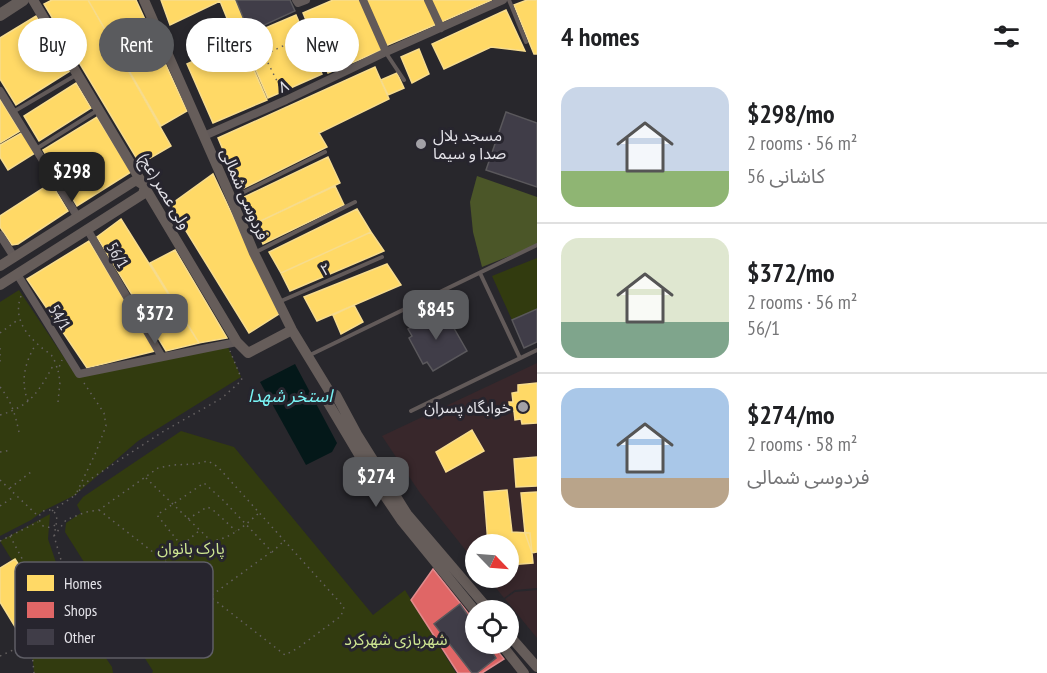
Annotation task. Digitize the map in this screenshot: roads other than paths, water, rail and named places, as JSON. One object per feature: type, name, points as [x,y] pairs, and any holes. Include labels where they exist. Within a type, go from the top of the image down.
[{"type":"main road","points":[[0,15],[23,0]]},
{"type":"main road","name":"ولی عصر (عج)","points":[[33,0],[145,186],[233,346]]},
{"type":"main road","name":"فردوسی شمالی","points":[[144,0],[254,253],[307,357],[331,394],[336,395],[369,455],[407,514],[480,600]]},
{"type":"main road","points":[[0,266],[136,180],[145,186],[143,194],[0,285]]},
{"type":"main road","points":[[233,346],[248,354],[292,330]]},
{"type":"main road","name":"فردوسی شمالی","points":[[331,394],[327,400],[374,480],[401,520],[466,600]]},
{"type":"main road","points":[[519,647],[537,667]]},
{"type":"main road","points":[[509,654],[524,673]]},
{"type":"street","points":[[363,0],[386,52]]},
{"type":"street","points":[[428,0],[441,28]]},
{"type":"street","name":"۸","points":[[204,136],[498,1]]},
{"type":"street","points":[[0,91],[77,216]]},
{"type":"street","name":"56/1","points":[[87,230],[162,357]]},
{"type":"street","points":[[0,235],[14,257]]},
{"type":"street","name":"54/1","points":[[17,274],[79,374],[162,357]]},
{"type":"street","points":[[162,357],[233,346]]},
{"type":"lane","points":[[509,0],[526,42]]},
{"type":"lane","points":[[386,52],[404,80]]},
{"type":"lane","points":[[13,112],[76,74]]},
{"type":"lane","points":[[36,149],[98,110]]},
{"type":"lane","points":[[231,198],[325,152]]},
{"type":"lane","points":[[254,253],[355,202]]},
{"type":"lane","points":[[307,357],[537,245]]},
{"type":"lane","name":"۲","points":[[277,302],[382,257]]},
{"type":"lane","points":[[480,273],[520,358]]},
{"type":"lane","points":[[411,411],[537,350]]},
{"type":"water","name":"استخر شهدا","points":[[295,364],[337,443],[332,452],[306,465],[260,382]]},
{"type":"place","name":"مسجد بلال صدا و سیما","points":[[421,144]]},
{"type":"place","name":"خوابگاه پسران","points":[[523,407]]},
{"type":"park label","name":"پارک بانوان","points":[[191,548]]},
{"type":"park label","name":"شهربازی شهرکرد","points":[[396,639]]}]
